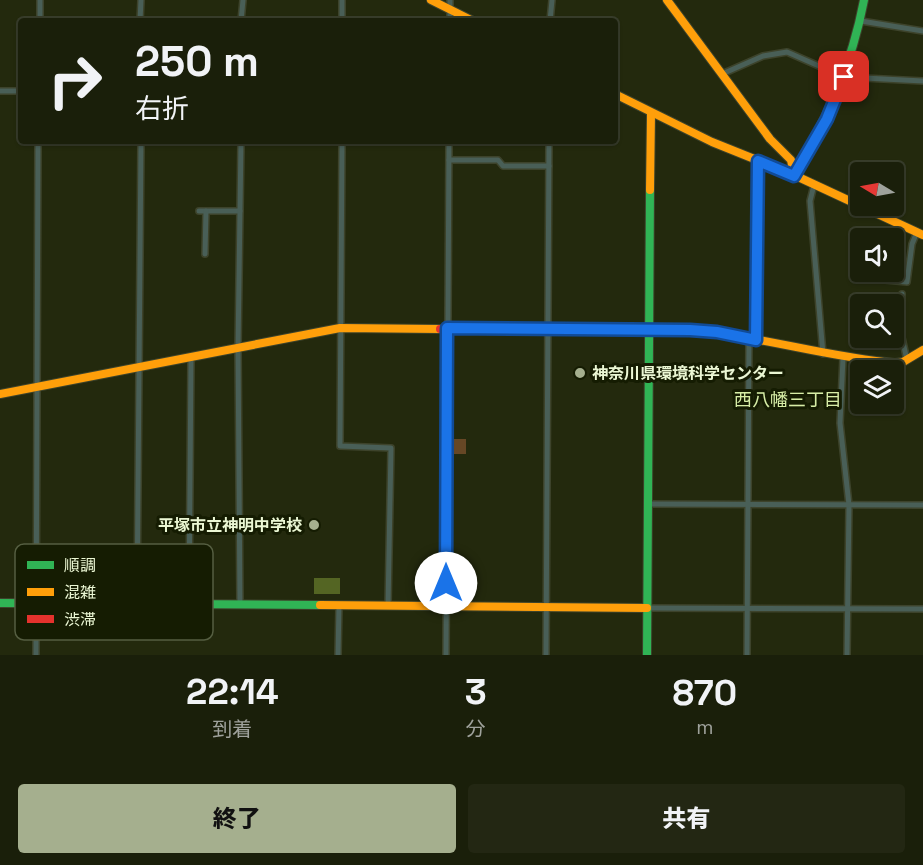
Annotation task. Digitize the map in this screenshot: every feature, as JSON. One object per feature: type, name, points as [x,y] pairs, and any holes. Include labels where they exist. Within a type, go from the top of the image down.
[{"type":"street","points":[[40,0],[40,18]]},
{"type":"street","points":[[141,0],[141,18]]},
{"type":"street","points":[[241,18],[243,0]]},
{"type":"street","points":[[342,0],[342,18]]},
{"type":"street","points":[[431,0],[467,18]]},
{"type":"street","points":[[450,0],[450,18]]},
{"type":"street","points":[[550,18],[552,0]]},
{"type":"street","points":[[667,0],[770,138],[791,160],[794,176]]},
{"type":"street","points":[[794,176],[827,119],[844,77],[861,21],[864,0]]},
{"type":"street","points":[[861,21],[923,31]]},
{"type":"street","points":[[722,74],[763,56],[787,52],[844,77],[923,81]]},
{"type":"street","points":[[0,91],[18,91]]},
{"type":"street","points":[[618,96],[920,234],[912,244],[907,282],[904,282]]},
{"type":"street","points":[[647,655],[651,112]]},
{"type":"street","points":[[37,544],[38,144]]},
{"type":"street","points":[[138,544],[141,144]]},
{"type":"street","points":[[240,605],[238,348],[241,144]]},
{"type":"street","points":[[342,144],[340,446],[391,448],[388,606]]},
{"type":"street","points":[[446,655],[449,144]]},
{"type":"street","points":[[546,655],[549,144]]},
{"type":"street","points":[[448,160],[498,160],[503,166],[549,166]]},
{"type":"street","points":[[747,655],[758,161]]},
{"type":"street","points":[[814,185],[810,201],[823,354]]},
{"type":"street","points":[[199,211],[240,211]]},
{"type":"street","points":[[205,254],[206,211]]},
{"type":"street","points":[[0,394],[340,328],[650,329],[717,332],[843,358],[895,363],[907,360],[923,350]]},
{"type":"street","points":[[904,347],[907,360]]},
{"type":"street","points":[[189,544],[191,358]]},
{"type":"street","points":[[843,358],[840,423],[849,505],[847,655]]},
{"type":"street","points":[[648,504],[923,505]]},
{"type":"street","points":[[213,604],[923,609]]},
{"type":"street","points":[[339,606],[339,655]]},
{"type":"street","points":[[36,640],[36,655]]},
{"type":"shaded area","points":[[451,439],[466,439],[466,454],[451,454]]},
{"type":"shaded area","points":[[314,578],[340,578],[340,594],[314,594]]},
{"type":"traffic: fast","points":[[794,175],[837,90],[853,46],[864,0]]},
{"type":"traffic: fast","points":[[647,655],[650,190]]},
{"type":"traffic: fast","points":[[0,603],[15,603]]},
{"type":"traffic: fast","points":[[213,604],[320,605]]},
{"type":"traffic: slow","points":[[431,0],[467,18]]},
{"type":"traffic: slow","points":[[667,0],[770,139],[791,160],[794,175]]},
{"type":"traffic: slow","points":[[618,95],[712,142],[794,175],[923,235]]},
{"type":"traffic: slow","points":[[650,190],[651,113]]},
{"type":"traffic: slow","points":[[0,394],[340,328],[440,329]]},
{"type":"traffic: slow","points":[[634,330],[686,330],[717,333],[895,363],[903,362],[923,350]]},
{"type":"traffic: slow","points":[[320,605],[647,608]]},
{"type":"traffic: jam","points":[[440,329],[634,330]]},
{"type":"place","name":"神奈川県環境科学センター","points":[[580,373]]},
{"type":"place","name":"平塚市立神明中学校","points":[[314,525]]},
{"type":"district","name":"西八幡三丁目","points":[[788,400]]},
{"type":"route","points":[[446,583],[447,328],[690,330],[717,332],[756,340],[758,161],[794,176],[827,119],[844,77]]}]
